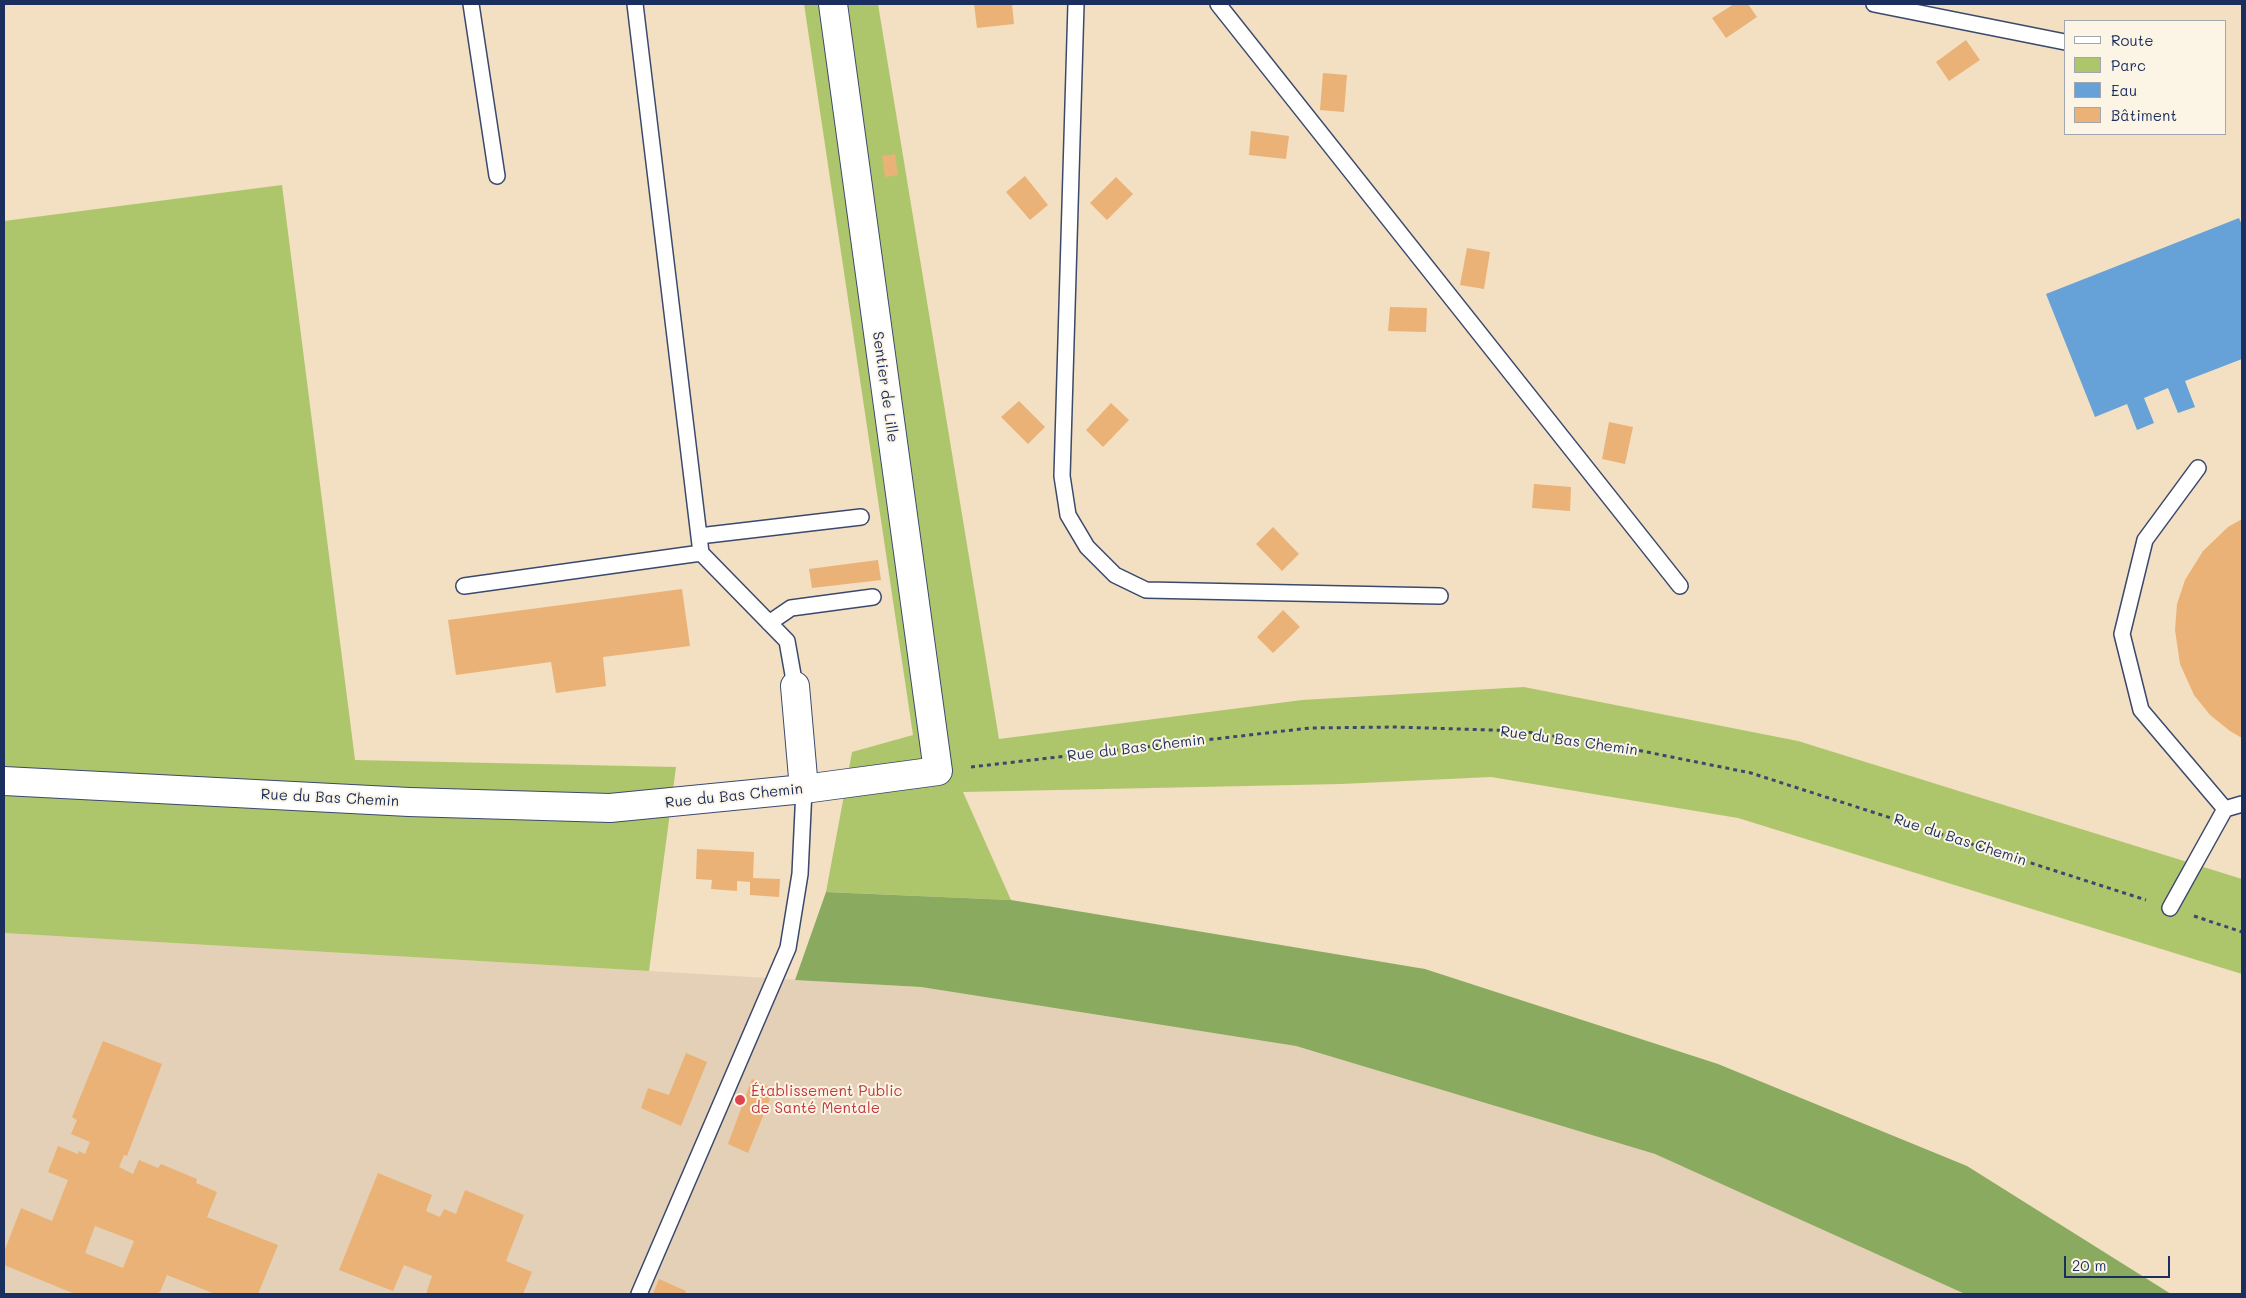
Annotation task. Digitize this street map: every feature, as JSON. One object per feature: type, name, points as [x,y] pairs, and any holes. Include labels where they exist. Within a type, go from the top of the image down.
[{"type":"street","name":"Sentier de Lille","points":[[833,4],[938,771]]},
{"type":"street","points":[[794,686],[804,789]]},
{"type":"street","name":"Rue du Bas Chemin","points":[[4,781],[409,802],[577,808],[641,806],[804,789],[938,771]]},
{"type":"lane","points":[[471,4],[497,176]]},
{"type":"lane","points":[[635,4],[701,553],[787,641],[794,686]]},
{"type":"lane","points":[[1076,4],[1062,476],[1068,515],[1087,548],[1115,575],[1146,590],[1440,596]]},
{"type":"lane","points":[[1218,4],[1680,586]]},
{"type":"lane","points":[[1874,4],[2064,42]]},
{"type":"lane","points":[[2198,468],[2145,540],[2122,634],[2141,710],[2225,809]]},
{"type":"lane","points":[[699,536],[861,516]]},
{"type":"lane","points":[[464,586],[701,553]]},
{"type":"lane","points":[[769,622],[791,608],[874,598]]},
{"type":"lane","points":[[639,1294],[788,948],[800,874],[804,789]]},
{"type":"lane","points":[[2170,908],[2225,809],[2242,804]]},
{"type":"path","name":"Rue du Bas Chemin","points":[[938,771],[1310,728],[1396,726],[1521,731],[1636,750],[1751,773],[2242,932]]},
{"type":"shaded area","name":"Établissement Public de Santé Mentale","points":[[4,933],[921,987],[1296,1046],[1655,1154],[1965,1294],[4,1294]]},
{"type":"green space","points":[[804,4],[878,4],[999,739],[1302,700],[1524,687],[1798,741],[2242,879],[2242,974],[1738,818],[1491,777],[1341,784],[963,792],[1011,900],[826,892],[852,752],[913,735]]},
{"type":"green space","points":[[282,185],[355,760],[676,767],[649,971],[4,933],[4,221]]},
{"type":"green space","points":[[826,892],[1011,900],[1425,969],[1718,1064],[1967,1166],[2171,1294],[1965,1294],[1655,1154],[1296,1046],[921,987],[795,980]]},
{"type":"water","points":[[2239,218],[2242,225],[2242,359],[2185,381],[2195,407],[2178,413],[2168,388],[2144,398],[2154,423],[2137,430],[2127,404],[2095,417],[2046,294]]},
{"type":"building","points":[[974,4],[1012,4],[1014,24],[977,28]]},
{"type":"building","points":[[1734,4],[1748,4],[1757,17],[1726,38],[1712,18]]},
{"type":"building","points":[[1966,40],[1980,60],[1949,81],[1936,62]]},
{"type":"building","points":[[1323,73],[1347,75],[1344,112],[1320,110]]},
{"type":"building","points":[[1251,131],[1289,136],[1286,159],[1249,155]]},
{"type":"building","points":[[895,154],[898,175],[885,177],[882,156]]},
{"type":"building","points":[[1025,176],[1048,205],[1030,220],[1006,192]]},
{"type":"building","points":[[1116,177],[1133,194],[1107,220],[1090,203]]},
{"type":"building","points":[[1467,248],[1490,252],[1484,289],[1460,285]]},
{"type":"building","points":[[1390,307],[1427,308],[1426,332],[1388,331]]},
{"type":"building","points":[[1019,401],[1045,427],[1028,444],[1001,417]]},
{"type":"building","points":[[1111,403],[1129,420],[1103,447],[1086,430]]},
{"type":"building","points":[[1609,422],[1633,427],[1625,464],[1602,459]]},
{"type":"building","points":[[1534,484],[1571,487],[1570,511],[1532,508]]},
{"type":"building","points":[[2242,519],[2242,738],[2210,715],[2194,695],[2180,664],[2175,630],[2177,604],[2185,580],[2203,551],[2228,527]]},
{"type":"building","points":[[1273,527],[1299,554],[1282,571],[1256,544]]},
{"type":"building","points":[[878,560],[881,580],[812,588],[809,569]]},
{"type":"building","points":[[682,589],[690,646],[603,657],[606,686],[556,693],[551,662],[456,675],[448,620]]},
{"type":"building","points":[[1283,610],[1300,627],[1273,653],[1257,637]]},
{"type":"building","points":[[697,849],[754,852],[753,878],[780,879],[779,897],[750,895],[750,882],[737,881],[737,891],[711,889],[712,880],[696,879]]},
{"type":"building","points":[[103,1041],[162,1064],[127,1156],[124,1155],[119,1167],[133,1174],[139,1160],[158,1168],[161,1164],[197,1179],[196,1183],[217,1192],[207,1217],[278,1245],[258,1294],[215,1294],[167,1275],[160,1292],[154,1294],[75,1294],[4,1265],[4,1252],[21,1208],[52,1221],[68,1180],[48,1172],[58,1146],[78,1154],[79,1151],[85,1154],[90,1142],[71,1134],[77,1120],[72,1117]],"holes":[[[95,1226],[134,1241],[123,1268],[85,1253]]]},
{"type":"building","points":[[686,1053],[707,1062],[681,1126],[641,1108],[648,1088],[669,1095]]},
{"type":"building","points":[[752,1079],[774,1089],[748,1153],[728,1144]]},
{"type":"building","points":[[378,1173],[432,1195],[426,1211],[440,1217],[444,1209],[456,1214],[465,1190],[524,1215],[506,1261],[532,1272],[523,1294],[426,1294],[432,1276],[404,1265],[393,1291],[339,1270]]},
{"type":"building","points":[[659,1279],[686,1291],[685,1294],[653,1294]]},
{"type":"place","name":"Établissement Public de Santé Mentale","points":[[740,1100]]}]
